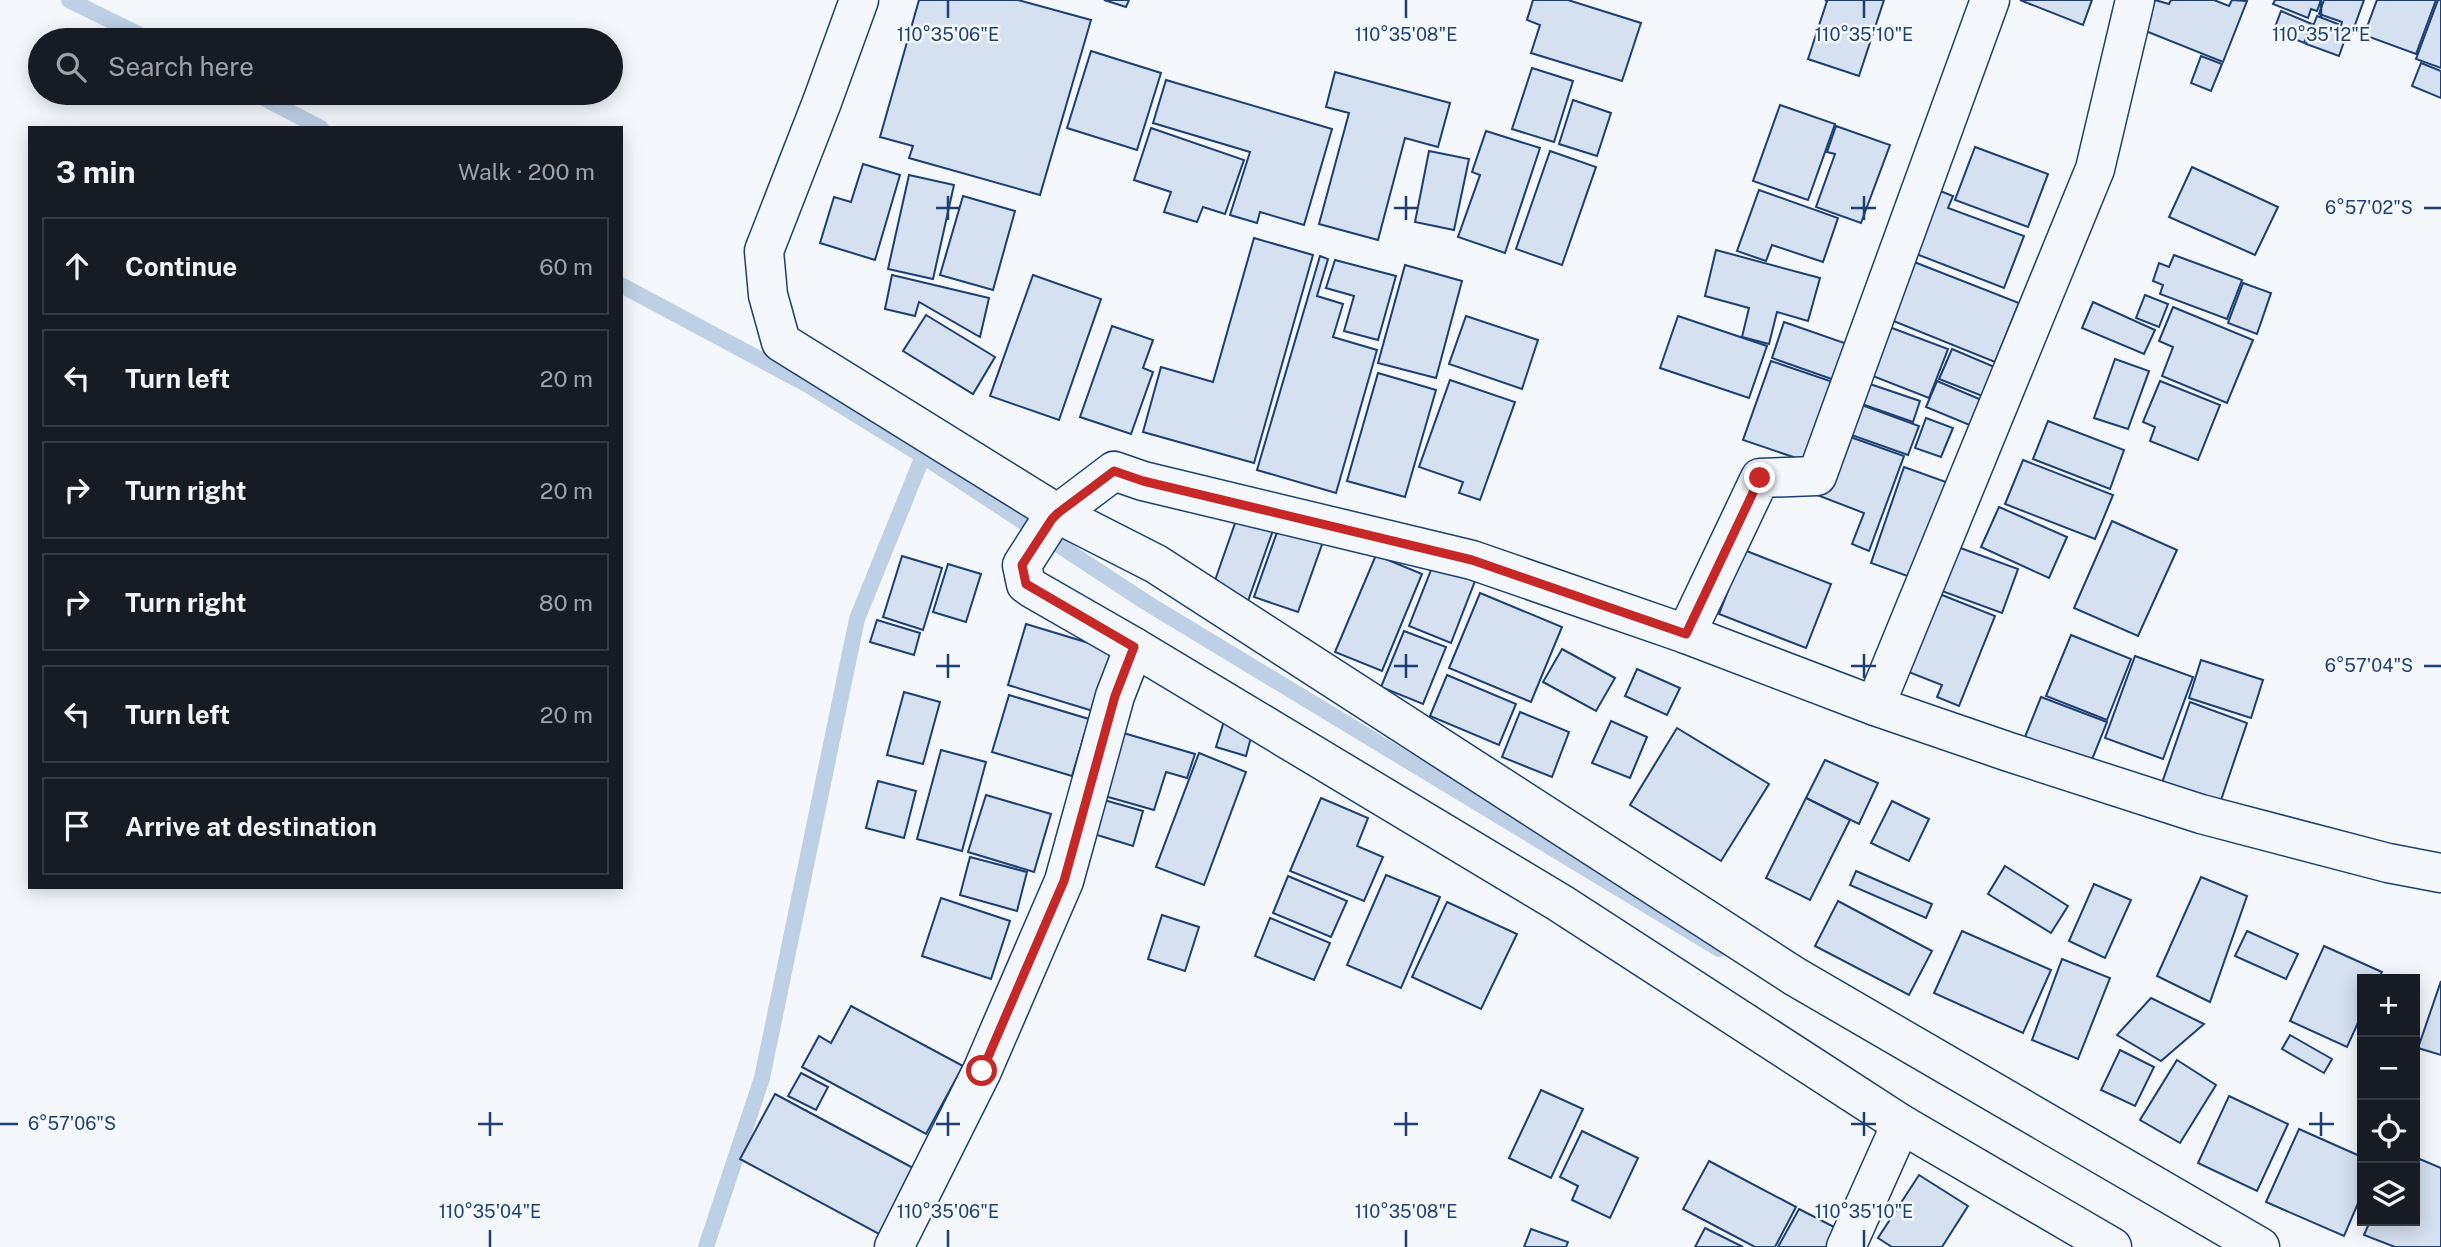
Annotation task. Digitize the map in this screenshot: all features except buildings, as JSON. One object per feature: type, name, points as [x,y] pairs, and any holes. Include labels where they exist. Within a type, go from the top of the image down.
[{"type":"street","points":[[859,0],[764,251],[768,295],[781,342],[1055,516],[1156,564],[1794,976],[2260,1247]]},
{"type":"street","points":[[1686,634],[1760,478],[1816,476],[1990,0]]},
{"type":"street","points":[[1875,706],[2095,169],[2135,0]]},
{"type":"street","points":[[2112,1247],[1901,1125],[1560,903],[1026,584],[1022,565],[1028,555],[1055,516],[1114,471],[1143,481],[1472,560],[1686,634],[1875,706],[2008,752],[2201,814],[2388,863],[2441,873]]},
{"type":"street","points":[[894,1247],[982,1071],[1064,881],[1115,696],[1134,647]]},
{"type":"street","points":[[1846,1247],[1901,1125]]},
{"type":"waterway","points":[[69,0],[126,28]]},
{"type":"waterway","points":[[277,105],[317,126]]},
{"type":"waterway","points":[[623,286],[808,385],[923,456],[1147,603],[1719,949]]},
{"type":"waterway","points":[[706,1247],[762,1078],[857,619],[923,456]]},
{"type":"route","points":[[982,1071],[1064,881],[1115,696],[1134,647],[1026,584],[1022,565],[1058,513],[1114,471],[1143,481],[1472,560],[1686,634],[1760,478]]}]
